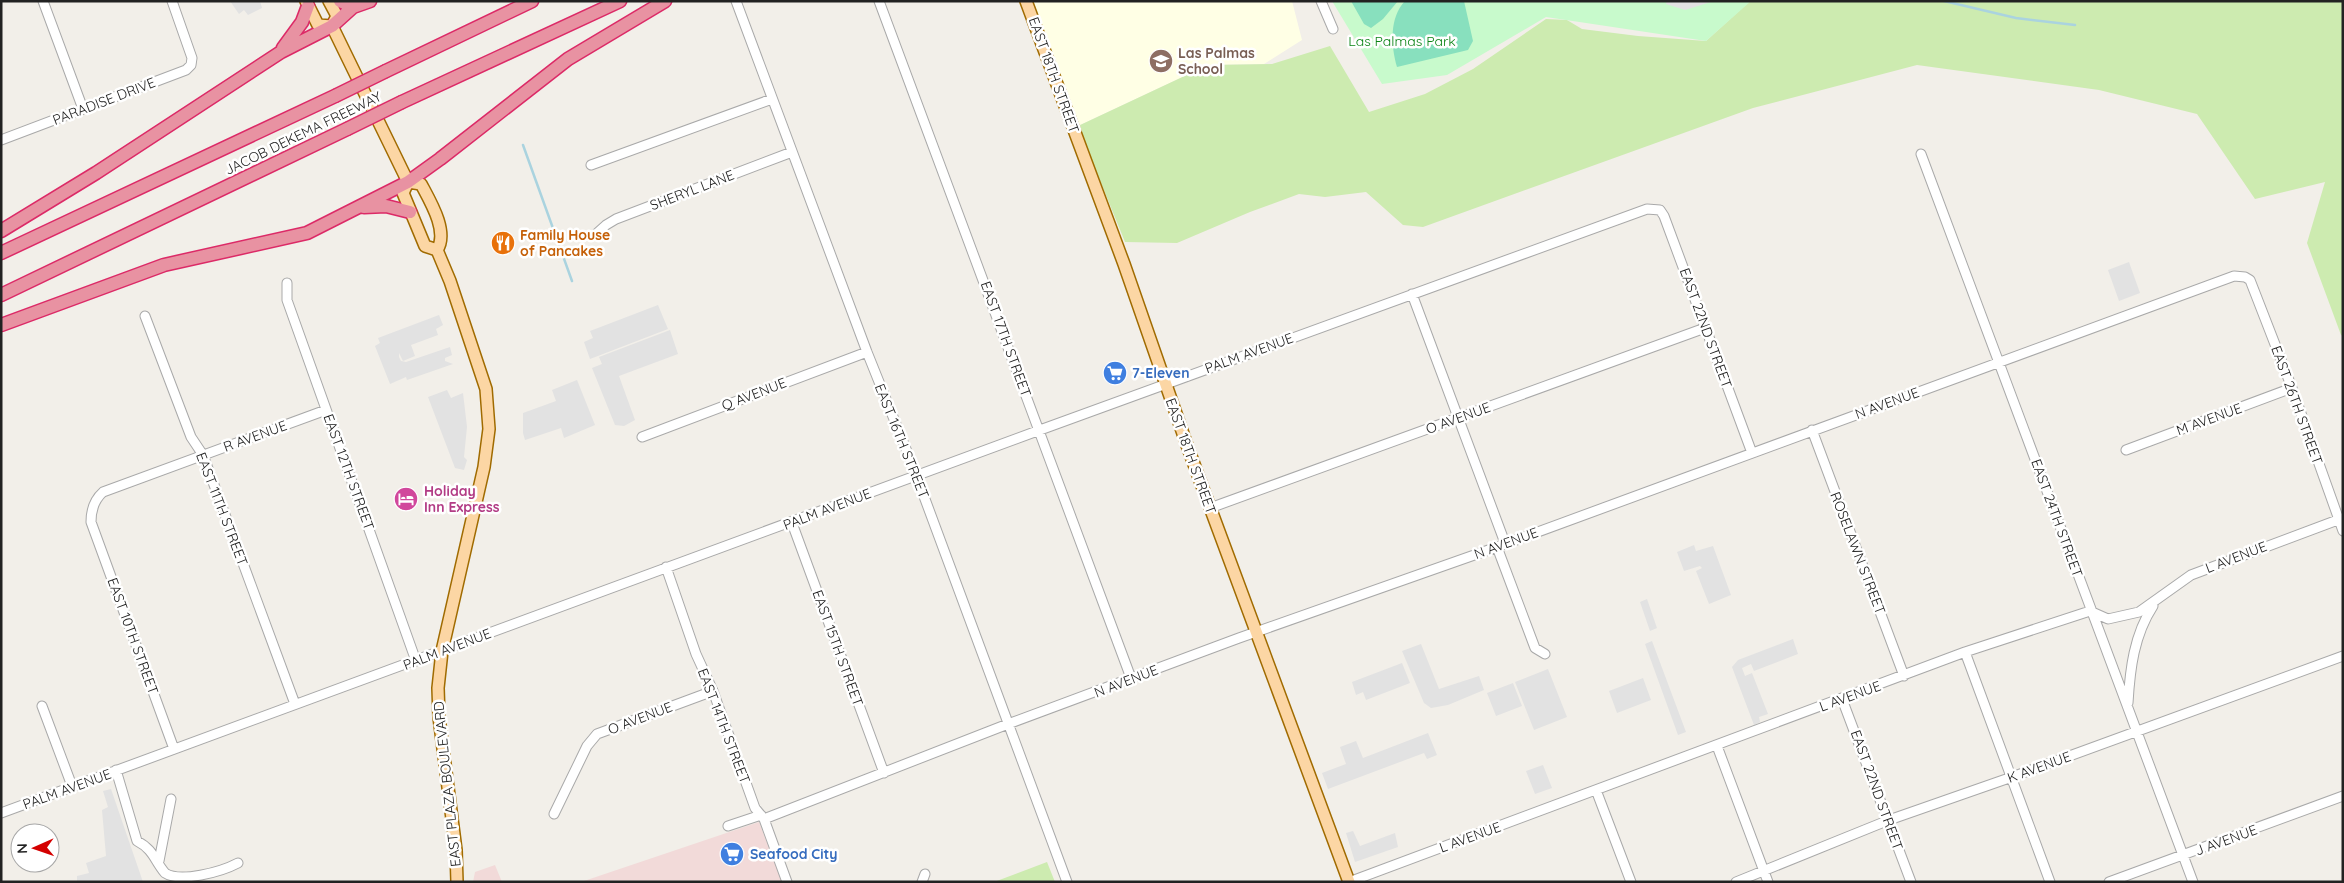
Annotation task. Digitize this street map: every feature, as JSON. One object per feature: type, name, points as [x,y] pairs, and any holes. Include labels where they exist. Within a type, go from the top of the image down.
[{"type":"highway","points":[[340,1],[353,7]]},
{"type":"highway","points":[[1,231],[96,173],[281,52],[332,26],[353,7],[370,1]]},
{"type":"highway","name":"JACOB DEKEMA FREEWAY","points":[[1,253],[532,1]]},
{"type":"highway","name":"JACOB DEKEMA FREEWAY","points":[[1,295],[402,102],[620,1]]},
{"type":"highway","points":[[1,325],[164,265],[307,234],[408,182],[568,59],[665,1]]},
{"type":"highway","points":[[281,52],[302,22],[307,4]]},
{"type":"highway","points":[[362,207],[386,206],[410,212]]},
{"type":"main road","name":"EAST PLAZA BOULEVARD","points":[[329,1],[337,16],[332,26],[408,182]]},
{"type":"main road","name":"EAST 18TH STREET","points":[[1026,1],[1124,264],[1210,508],[1349,882]]},
{"type":"main road","points":[[307,4],[318,25],[332,26]]},
{"type":"main road","name":"EAST PLAZA BOULEVARD","points":[[408,182],[403,193],[410,212],[425,246],[437,250]]},
{"type":"main road","name":"EAST PLAZA BOULEVARD","points":[[408,182],[421,184],[430,201],[442,237],[437,250],[450,281],[486,389],[488,429],[484,467],[442,651],[438,688],[439,718],[455,841],[457,882]]},
{"type":"street","points":[[43,1],[83,109]]},
{"type":"street","name":"PARADISE DRIVE","points":[[1,140],[186,70],[191,65],[190,50],[172,1]]},
{"type":"street","name":"EAST 16TH STREET","points":[[736,1],[867,352],[916,475],[1067,882]]},
{"type":"street","name":"EAST 17TH STREET","points":[[879,1],[1131,678]]},
{"type":"street","points":[[1321,1],[1333,30]]},
{"type":"street","points":[[591,165],[772,99]]},
{"type":"street","name":"SHERYL LANE","points":[[596,234],[606,224],[616,219],[792,152]]},
{"type":"street","name":"EAST 24TH STREET","points":[[1921,154],[2193,882]]},
{"type":"street","name":"PALM AVENUE","points":[[1,813],[666,567],[792,523],[916,475],[1653,208]]},
{"type":"street","name":"EAST 22ND STREET","points":[[1653,208],[1660,210],[1664,216],[1752,453]]},
{"type":"street","name":"N AVENUE","points":[[728,826],[763,817],[884,773],[1131,678],[2234,276],[2245,276],[2250,280]]},
{"type":"street","name":"EAST 26TH STREET","points":[[2250,280],[2292,388],[2343,531]]},
{"type":"street","name":"EAST 12TH STREET","points":[[287,283],[287,300],[416,661]]},
{"type":"street","points":[[1412,294],[1458,418],[1534,648],[1545,654]]},
{"type":"street","name":"EAST 11TH STREET","points":[[145,316],[191,437],[203,455],[296,704]]},
{"type":"street","name":"O AVENUE","points":[[1210,508],[1705,328]]},
{"type":"street","name":"Q AVENUE","points":[[642,437],[867,352]]},
{"type":"street","name":"M AVENUE","points":[[2126,450],[2292,388]]},
{"type":"street","name":"R AVENUE","points":[[91,522],[91,514],[96,498],[103,492],[326,410]]},
{"type":"street","name":"ROSELAWN STREET","points":[[1812,430],[1904,676]]},
{"type":"street","name":"L AVENUE","points":[[1349,882],[1966,652],[2090,610],[2108,619],[2122,618],[2139,612],[2155,603],[2191,575],[2340,519]]},
{"type":"street","name":"EAST 10TH STREET","points":[[91,522],[174,749]]},
{"type":"street","name":"EAST 15TH STREET","points":[[792,523],[884,773]]},
{"type":"street","name":"EAST 14TH STREET","points":[[666,567],[696,654],[756,808],[763,817],[787,882]]},
{"type":"street","points":[[2127,706],[2131,660],[2147,616],[2155,603]]},
{"type":"street","points":[[1966,652],[2050,882]]},
{"type":"street","name":"K AVENUE","points":[[1736,882],[1889,820],[2343,656]]},
{"type":"street","name":"O AVENUE","points":[[554,814],[587,746],[597,734],[712,691]]},
{"type":"street","name":"EAST 22ND STREET","points":[[1842,699],[1911,882]]},
{"type":"street","points":[[42,706],[72,786]]},
{"type":"street","points":[[1717,746],[1768,882]]},
{"type":"street","points":[[116,770],[137,840],[148,846],[166,875],[181,880],[193,880],[225,870],[238,862]]},
{"type":"street","points":[[1596,790],[1630,882]]},
{"type":"street","name":"J AVENUE","points":[[2109,882],[2343,796]]},
{"type":"street","points":[[159,862],[170,799]]},
{"type":"shaded area","points":[[230,1],[260,1],[262,8],[248,15],[244,10],[239,14]]},
{"type":"shaded area","name":"Las Palmas School","points":[[1033,1],[1292,1],[1302,40],[1264,64],[1208,65],[1078,126]]},
{"type":"shaded area","points":[[1667,1],[1714,1],[1685,10],[1666,4]]},
{"type":"shaded area","points":[[2129,262],[2140,293],[2119,301],[2108,270]]},
{"type":"shaded area","points":[[658,305],[668,329],[590,359],[584,342],[593,338],[590,331]]},
{"type":"shaded area","points":[[439,315],[443,325],[436,329],[438,335],[411,345],[415,356],[403,361],[399,353],[399,357],[401,361],[406,362],[450,347],[452,355],[445,358],[445,361],[453,364],[407,380],[406,377],[390,384],[375,346],[380,343],[378,338]]},
{"type":"shaded area","points":[[670,330],[678,354],[619,376],[635,420],[624,426],[615,425],[592,368],[602,364],[599,357]]},
{"type":"shaded area","points":[[577,380],[595,425],[564,438],[561,428],[525,440],[523,413],[556,401],[552,390]]},
{"type":"shaded area","points":[[447,390],[451,398],[463,393],[467,427],[464,457],[467,460],[464,470],[455,468],[428,397]]},
{"type":"shaded area","points":[[1694,545],[1696,551],[1713,546],[1731,595],[1709,604],[1696,571],[1702,568],[1700,566],[1684,571],[1677,552]]},
{"type":"shaded area","points":[[1647,599],[1657,628],[1650,631],[1640,602]]},
{"type":"shaded area","points":[[1793,639],[1798,654],[1754,671],[1751,664],[1742,668],[1745,676],[1752,673],[1768,714],[1759,717],[1760,722],[1754,725],[1732,667],[1738,660]]},
{"type":"shaded area","points":[[1652,641],[1686,732],[1678,735],[1645,644]]},
{"type":"shaded area","points":[[1421,644],[1439,689],[1479,676],[1484,690],[1448,705],[1431,708],[1424,703],[1402,651]]},
{"type":"shaded area","points":[[1402,663],[1410,683],[1366,700],[1363,692],[1356,695],[1352,682]]},
{"type":"shaded area","points":[[1548,669],[1567,717],[1534,730],[1515,682]]},
{"type":"shaded area","points":[[1643,678],[1651,700],[1617,713],[1609,691]]},
{"type":"shaded area","points":[[1513,683],[1522,706],[1496,716],[1487,693]]},
{"type":"shaded area","points":[[1428,733],[1437,755],[1427,759],[1424,753],[1328,789],[1322,773],[1346,764],[1340,747],[1356,741],[1363,758]]},
{"type":"shaded area","points":[[1543,765],[1552,788],[1535,794],[1526,771]]},
{"type":"shaded area","points":[[111,789],[143,882],[77,882],[77,876],[89,873],[86,863],[106,856],[102,810],[108,807],[103,791]]},
{"type":"shaded area","points":[[759,822],[782,882],[581,882]]},
{"type":"shaded area","points":[[1353,831],[1360,846],[1395,833],[1398,847],[1355,862],[1346,833]]},
{"type":"shaded area","points":[[495,865],[502,882],[473,882],[475,872]]},
{"type":"green space","name":"Las Palmas Park","points":[[1332,1],[1751,1],[1706,41],[1546,17],[1447,75],[1382,84]]},
{"type":"green space","points":[[1351,1],[1398,1],[1383,19],[1371,28],[1364,24]]},
{"type":"green space","points":[[1405,1],[1464,1],[1473,41],[1468,50],[1397,67],[1393,50],[1393,32],[1396,16]]},
{"type":"green space","points":[[1750,1],[2343,1],[2343,336],[2341,335],[2307,243],[2325,182],[2255,199],[2197,114],[2099,90],[1917,65],[1753,108],[1423,227],[1403,225],[1366,192],[1325,197],[1299,194],[1250,212],[1177,243],[1125,242],[1078,126],[1208,65],[1272,64],[1330,46],[1369,112],[1425,94],[1473,69],[1546,19],[1567,20],[1582,29],[1638,36],[1706,41]]},
{"type":"green space","points":[[1047,862],[1055,882],[994,882]]},
{"type":"waterway","points":[[1944,1],[2016,18],[2075,25]]},
{"type":"waterway","points":[[523,145],[572,281]]},
{"type":"place","name":"Las Palmas School","points":[[1161,61]]},
{"type":"place","name":"Family House of Pancakes","points":[[503,243]]},
{"type":"place","name":"7-Eleven","points":[[1115,373]]},
{"type":"place","name":"Holiday Inn Express","points":[[406,499]]},
{"type":"place","name":"Seafood City","points":[[732,854]]}]
